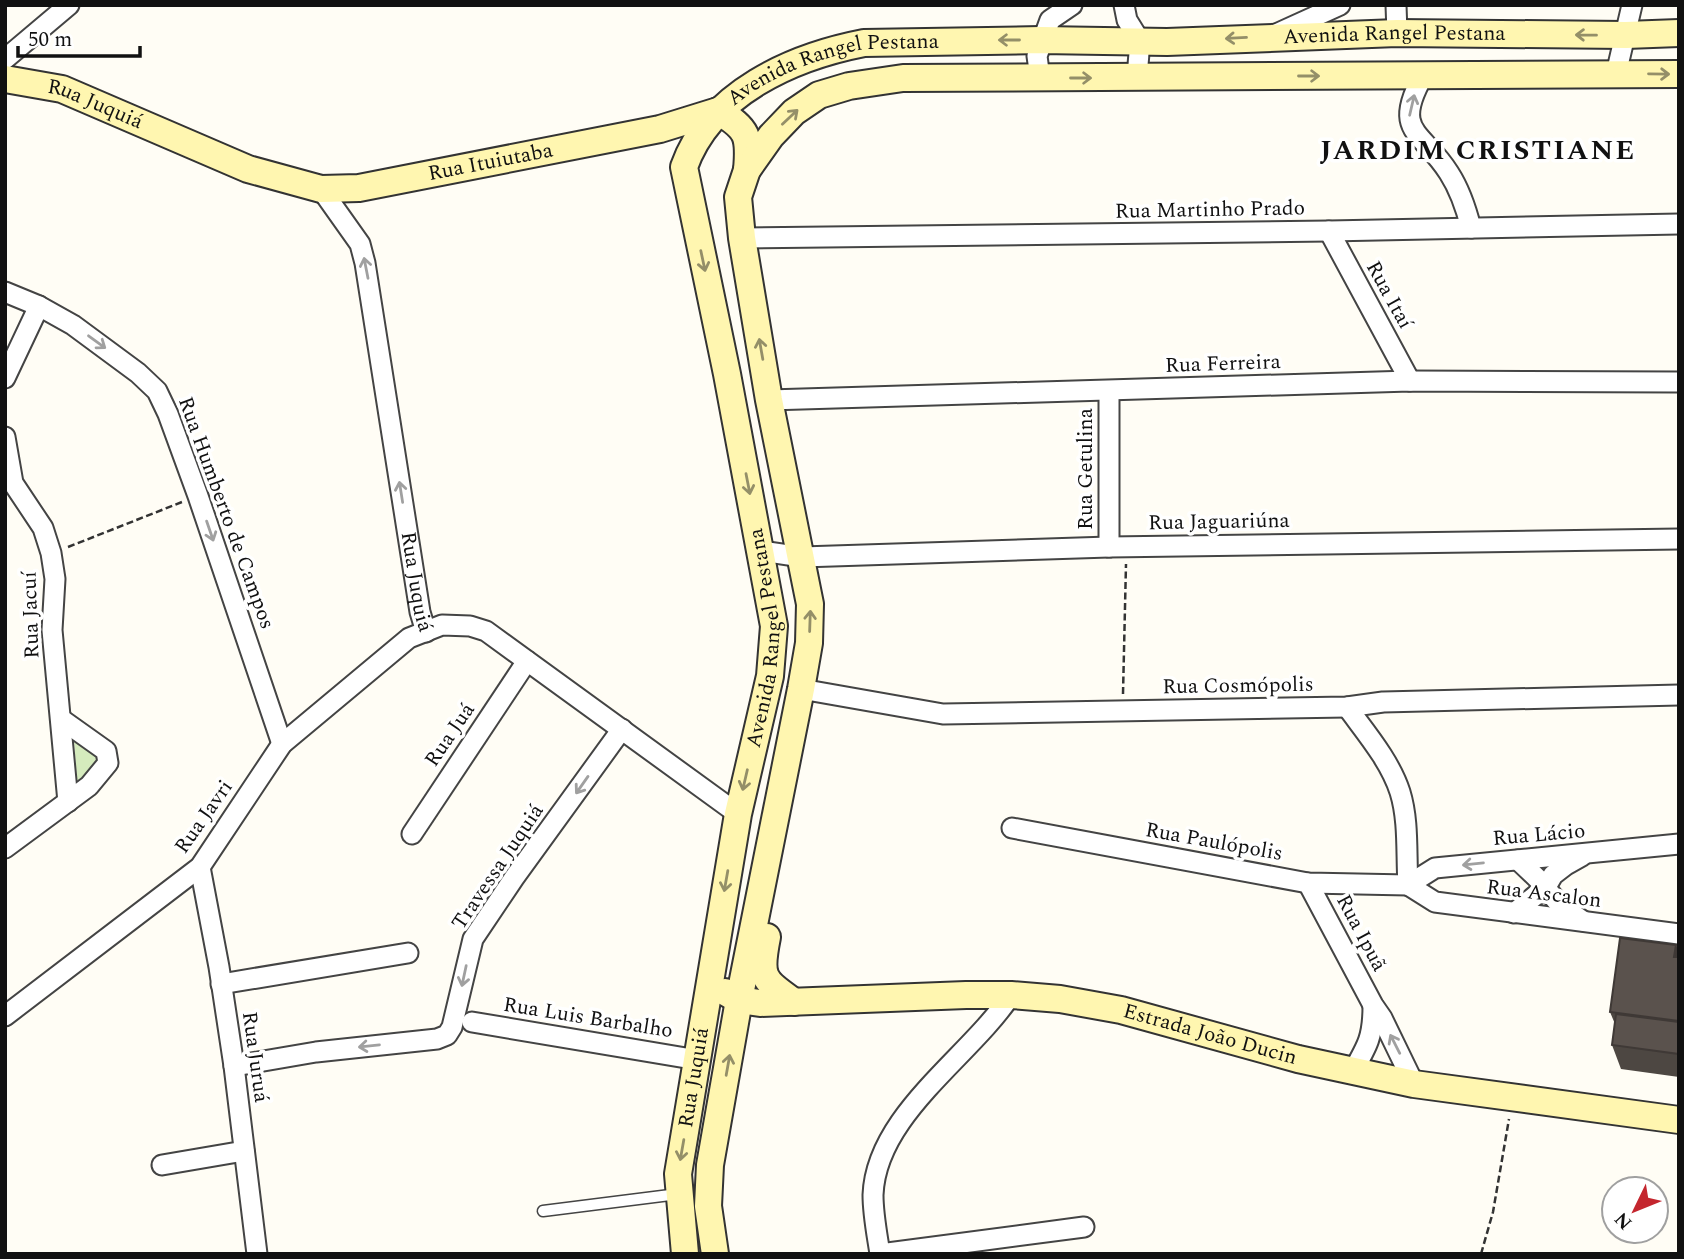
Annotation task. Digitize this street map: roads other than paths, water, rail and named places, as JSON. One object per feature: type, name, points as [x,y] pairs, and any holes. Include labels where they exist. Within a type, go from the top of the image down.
[{"type":"main road","name":"Avenida Rangel Pestana","points":[[738,814],[770,676],[774,626],[684,167],[691,149],[718,111],[760,81],[811,57],[864,43],[1140,41],[1397,33],[1679,33]]},
{"type":"main road","name":"Avenida Rangel Pestana","points":[[767,859],[809,643],[810,604],[769,400],[742,238],[738,197],[747,170],[771,136],[794,111],[819,95],[849,86],[903,78],[1679,74]]},
{"type":"main road","name":"Rua Juquiá","points":[[5,79],[62,89],[248,169],[321,190]]},
{"type":"main road","name":"Rua Ituiutaba","points":[[321,190],[359,188],[660,129],[718,111]]},
{"type":"main road","points":[[718,111],[734,121],[746,135],[749,145],[747,170]]},
{"type":"main road","points":[[660,129],[684,167]]},
{"type":"main road","points":[[738,814],[758,833],[767,859],[772,909],[761,966],[773,987],[794,1002]]},
{"type":"main road","name":"Rua Juquiá","points":[[685,1254],[678,1174],[738,814]]},
{"type":"main road","name":"Rua Juquiá","points":[[715,1254],[708,1206],[708,1184],[738,1000],[767,859]]},
{"type":"main road","points":[[712,962],[718,985],[738,1000]]},
{"type":"main road","name":"Estrada João Ducin","points":[[738,1000],[760,1003],[1011,995],[1060,999],[1121,1010],[1298,1059],[1414,1084],[1679,1120]]},
{"type":"street","points":[[5,59],[69,5]]},
{"type":"street","points":[[1041,78],[1037,56],[1041,40],[1050,20],[1072,5]]},
{"type":"street","points":[[1124,5],[1127,20],[1140,41],[1137,77]]},
{"type":"street","points":[[1270,36],[1340,5]]},
{"type":"street","points":[[1396,5],[1397,33]]},
{"type":"street","points":[[1616,74],[1632,5]]},
{"type":"street","points":[[1423,76],[1415,90],[1409,120],[1414,132],[1453,179],[1471,228]]},
{"type":"street","name":"Rua Juquiá","points":[[321,190],[360,244],[365,263],[420,612],[426,632],[442,625],[470,626],[486,631],[738,814]]},
{"type":"street","name":"Rua Martinho Prado","points":[[742,238],[1329,232],[1679,224]]},
{"type":"street","name":"Rua Itaí","points":[[1329,232],[1410,381]]},
{"type":"street","name":"Rua Humberto de Campos","points":[[5,292],[39,306],[73,325],[138,373],[157,391],[198,496],[282,744]]},
{"type":"street","points":[[5,378],[39,306]]},
{"type":"street","name":"Rua Ferreira","points":[[769,400],[1410,381],[1679,382]]},
{"type":"street","name":"Rua Getulina","points":[[1110,391],[1117,547]]},
{"type":"street","name":"Rua Jacuí","points":[[5,437],[13,483],[43,528],[51,553],[55,579],[52,630],[68,802]]},
{"type":"street","name":"Rua Jaguariúna","points":[[761,551],[802,557],[1117,547],[1679,538]]},
{"type":"street","name":"Rua Javri","points":[[5,1016],[200,867],[282,744],[409,638],[426,632]]},
{"type":"street","name":"Rua Juá","points":[[412,834],[527,661]]},
{"type":"street","name":"Rua Cosmópolis","points":[[801,689],[943,714],[1347,707],[1383,702],[1679,695]]},
{"type":"street","points":[[1347,707],[1388,766],[1399,791],[1405,815],[1408,885]]},
{"type":"street","points":[[5,848],[68,802],[101,774],[108,763],[108,757],[99,746],[61,719]]},
{"type":"street","name":"Travessa Juquiá","points":[[234,1066],[316,1052],[437,1039],[447,1035],[453,1027],[473,939],[622,729]]},
{"type":"street","name":"Rua Paulópolis","points":[[1012,828],[1308,883],[1408,885]]},
{"type":"street","name":"Rua Lácio","points":[[1408,885],[1435,868],[1679,844]]},
{"type":"street","points":[[1514,913],[1546,887],[1553,876],[1566,865],[1589,853]]},
{"type":"street","points":[[1518,860],[1560,905],[1583,922]]},
{"type":"street","name":"Rua Juruá","points":[[200,867],[234,1066],[257,1254]]},
{"type":"street","name":"Rua Ipuã","points":[[1308,883],[1382,1018],[1414,1084]]},
{"type":"street","name":"Rua Ascalon","points":[[1408,885],[1435,902],[1679,934]]},
{"type":"street","points":[[221,984],[408,953]]},
{"type":"street","points":[[1011,995],[991,1024],[908,1111],[889,1140],[880,1162],[873,1194],[880,1254],[1084,1227]]},
{"type":"street","name":"Rua Ipuã","points":[[1353,1072],[1373,1030],[1373,1005]]},
{"type":"street","name":"Rua Luis Barbalho","points":[[472,1022],[698,1060]]},
{"type":"street","points":[[162,1165],[244,1151]]},
{"type":"lane","points":[[543,1211],[678,1194]]},
{"type":"district","name":"JARDIM CRISTIANE","points":[[1478,150]]}]
